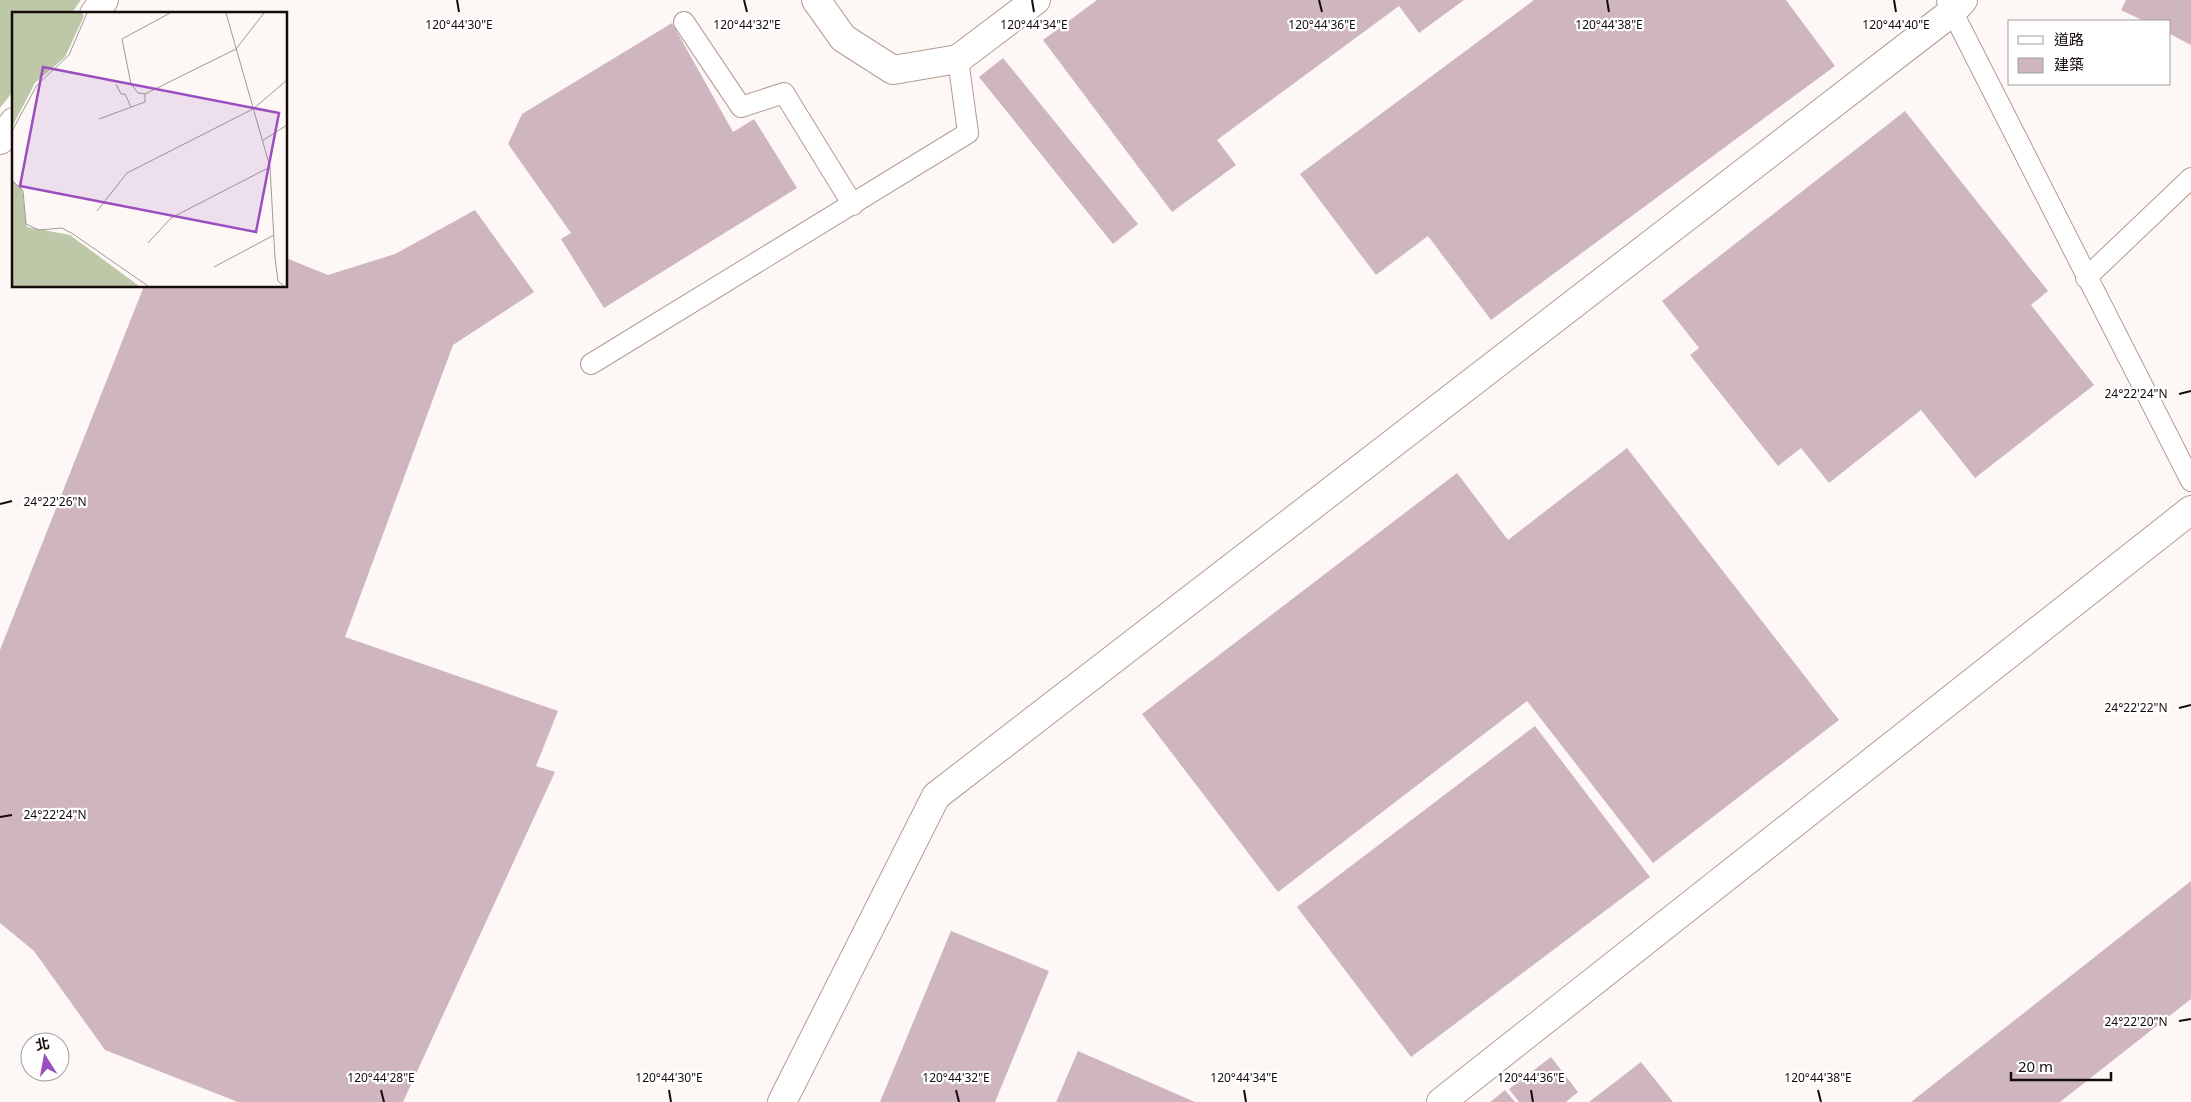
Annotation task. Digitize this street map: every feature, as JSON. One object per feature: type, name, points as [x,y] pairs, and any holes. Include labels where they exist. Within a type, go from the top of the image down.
[{"type":"street","points":[[95,12],[104,0]]},
{"type":"street","points":[[816,0],[843,38],[893,70],[958,59],[1036,0]]},
{"type":"street","points":[[782,1102],[936,796],[1954,4]]},
{"type":"street","points":[[0,140],[12,125]]},
{"type":"street","points":[[1441,1102],[2191,510]]},
{"type":"lane","points":[[1954,4],[2086,278],[2191,481]]},
{"type":"lane","points":[[684,22],[741,107],[784,93],[853,205]]},
{"type":"lane","points":[[592,364],[968,134],[958,59]]},
{"type":"lane","points":[[2086,278],[2191,178]]},
{"type":"green space","points":[[0,0],[81,0],[72,12],[12,12],[12,93],[0,108]]},
{"type":"building","points":[[1097,0],[1464,0],[1419,33],[1399,6],[1217,140],[1236,165],[1172,212],[1043,40]]},
{"type":"building","points":[[1534,0],[1786,0],[1835,66],[1491,320],[1428,236],[1376,275],[1300,174]]},
{"type":"building","points":[[2126,0],[2191,0],[2191,45],[2171,35],[2171,20],[2142,20],[2121,10]]},
{"type":"building","points":[[672,23],[733,132],[754,119],[797,188],[604,308],[561,239],[571,233],[508,144],[522,114]]},
{"type":"building","points":[[1003,58],[1138,224],[1113,244],[979,77]]},
{"type":"building","points":[[1905,111],[2048,291],[2031,305],[2094,385],[1975,478],[1921,410],[1829,483],[1801,448],[1778,466],[1690,355],[1699,348],[1662,301]]},
{"type":"building","points":[[475,210],[534,292],[453,345],[345,637],[558,711],[536,766],[555,772],[403,1102],[238,1102],[105,1050],[34,951],[0,923],[0,650],[143,288],[288,288],[288,259],[328,275],[395,254]]},
{"type":"building","points":[[1627,448],[1839,720],[1653,863],[1527,701],[1278,892],[1142,714],[1457,473],[1508,540]]},
{"type":"building","points":[[1535,726],[1650,877],[1411,1057],[1297,907]]},
{"type":"building","points":[[2191,881],[2191,999],[2060,1102],[1911,1102]]},
{"type":"building","points":[[951,931],[1049,971],[995,1102],[880,1102]]},
{"type":"building","points":[[1078,1051],[1195,1102],[1056,1102]]},
{"type":"building","points":[[1551,1057],[1578,1092],[1566,1102],[1519,1102],[1509,1089]]},
{"type":"building","points":[[1641,1062],[1673,1102],[1589,1102]]},
{"type":"building","points":[[1505,1090],[1515,1102],[1490,1102]]}]
